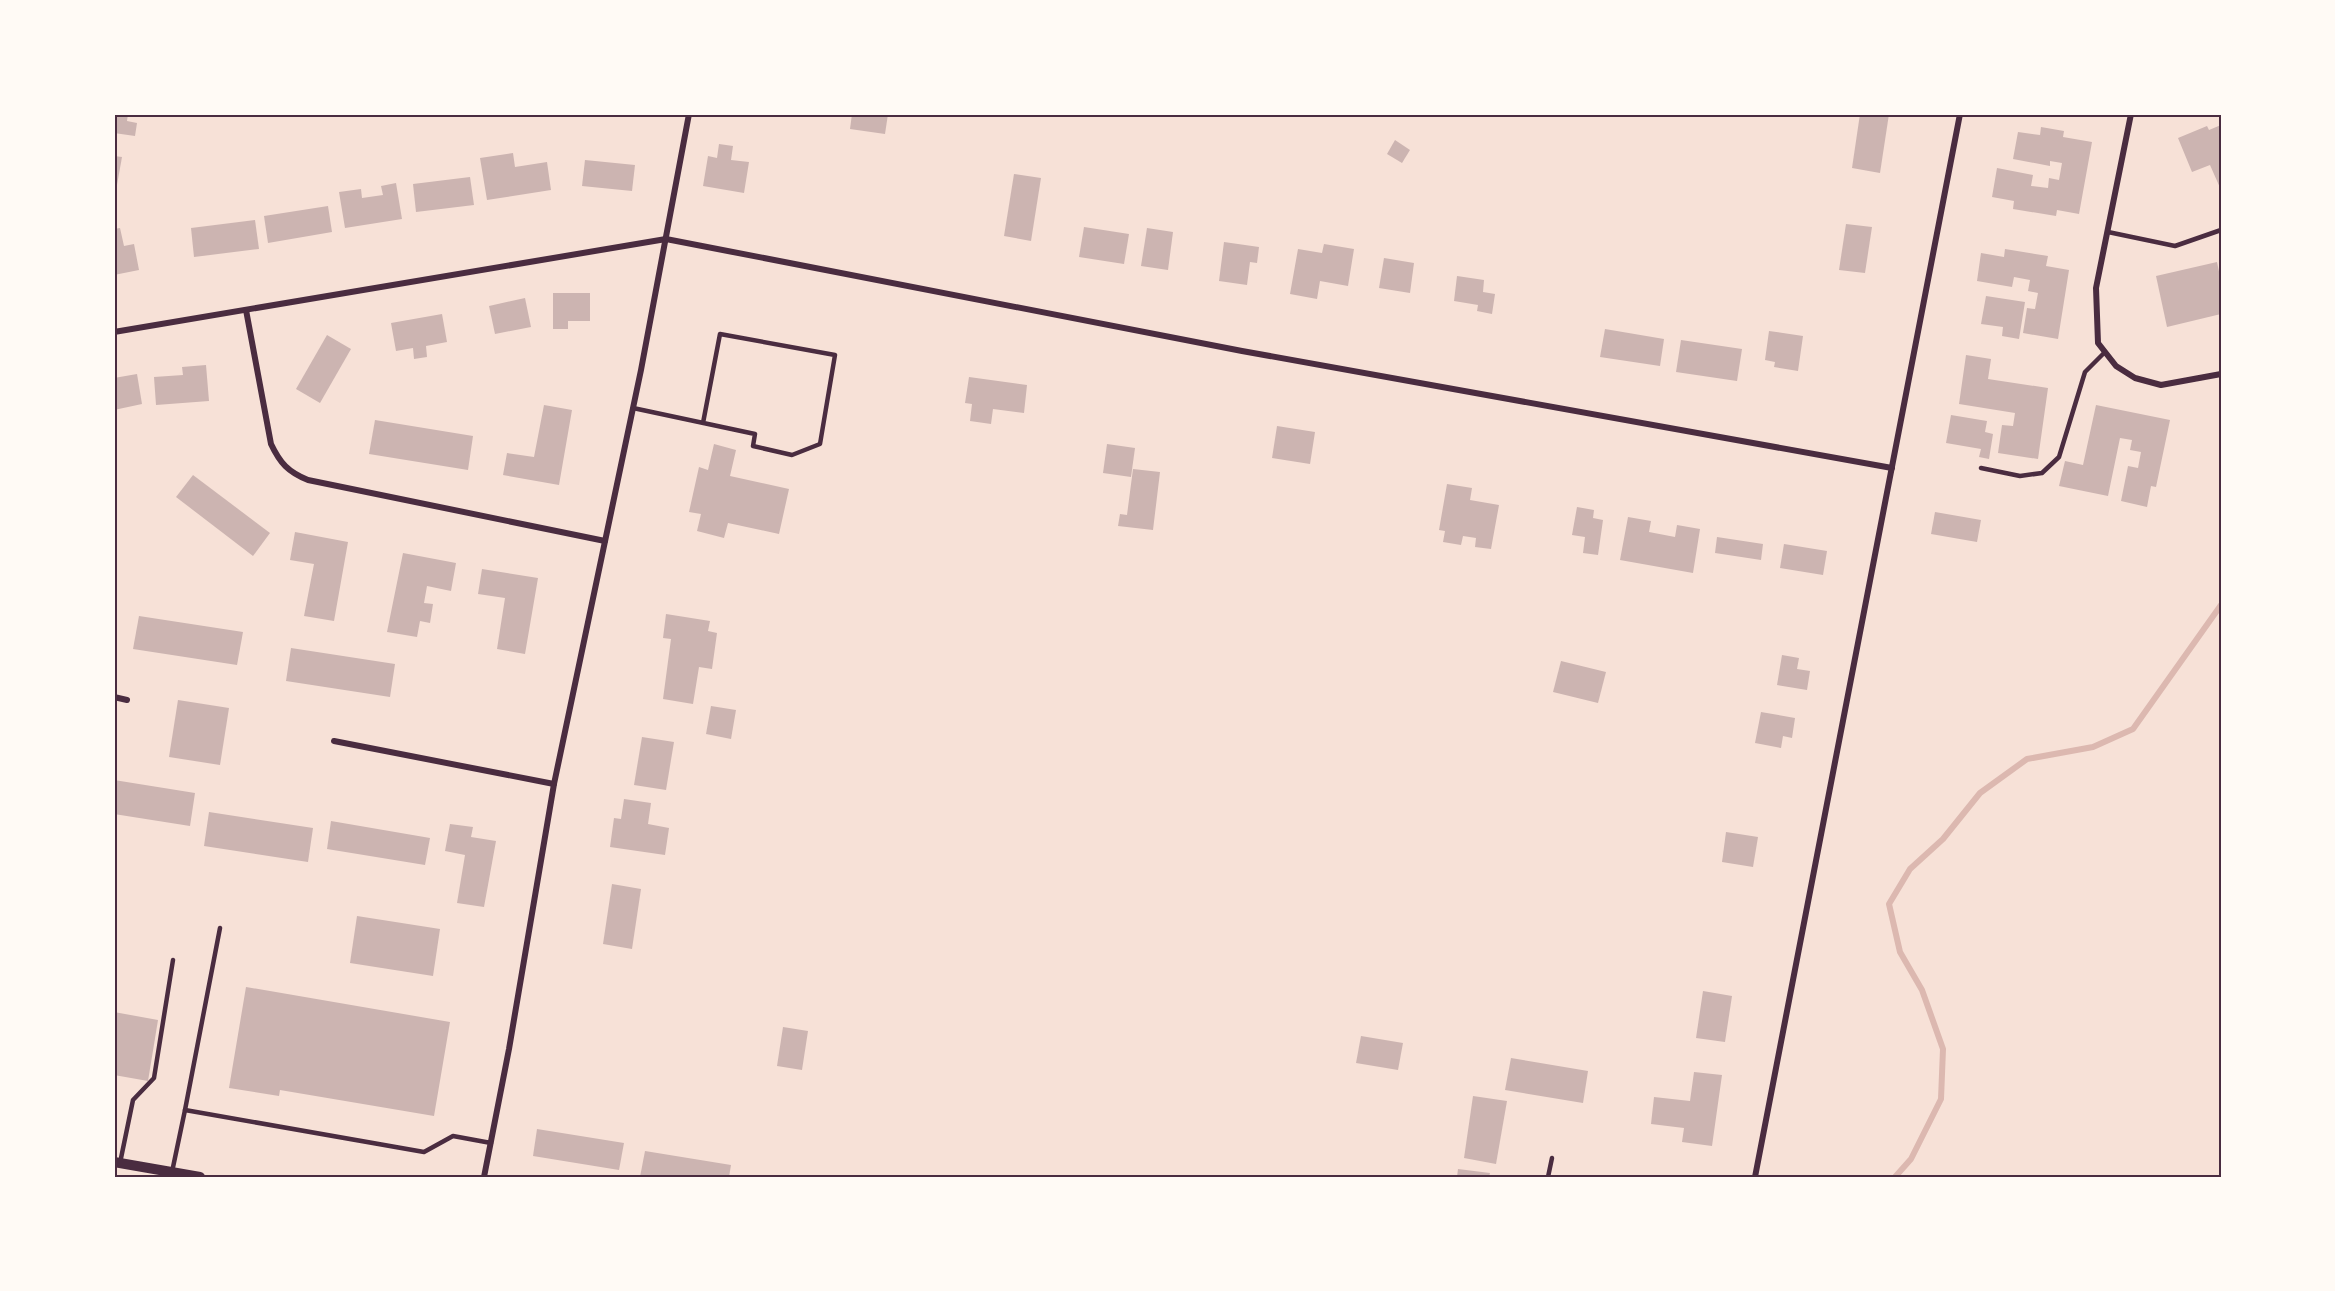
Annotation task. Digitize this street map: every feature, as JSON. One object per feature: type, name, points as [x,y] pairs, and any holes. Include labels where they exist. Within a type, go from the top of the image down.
[{"type":"street","points":[[484,1177],[554,784],[633,408],[689,114]]},
{"type":"street","points":[[1755,1177],[1960,114]]},
{"type":"street","points":[[2131,114],[2096,288],[2098,343],[2116,366],[2135,378],[2161,385],[2221,374]]},
{"type":"street","points":[[114,332],[666,239],[1242,351],[1892,468]]},
{"type":"street","points":[[246,310],[271,444],[279,460],[291,473],[308,480],[605,541]]},
{"type":"street","points":[[114,697],[128,700]]},
{"type":"street","points":[[334,741],[554,784]]},
{"type":"street","points":[[117,1162],[200,1177]]},
{"type":"lane","points":[[2108,232],[2175,246],[2221,230]]},
{"type":"lane","points":[[633,408],[755,434],[753,446],[792,454],[820,444],[835,355],[720,334],[704,423]]},
{"type":"lane","points":[[1981,468],[2020,476],[2042,473],[2059,458],[2085,372],[2105,352]]},
{"type":"lane","points":[[172,1172],[220,928]]},
{"type":"lane","points":[[117,1162],[133,1100],[154,1078],[172,960]]},
{"type":"lane","points":[[185,1110],[424,1152],[453,1136],[491,1143]]},
{"type":"lane","points":[[1548,1177],[1552,1158]]},
{"type":"building","points":[[114,114],[128,114],[127,121],[137,123],[135,136],[114,133]]},
{"type":"building","points":[[852,114],[888,114],[885,134],[850,129]]},
{"type":"building","points":[[1860,114],[1889,114],[1880,173],[1852,168]]},
{"type":"building","points":[[2221,125],[2221,190],[2210,165],[2192,172],[2178,138],[2207,126],[2209,130]]},
{"type":"building","points":[[2041,127],[2064,131],[2063,137],[2092,142],[2079,214],[2057,210],[2056,216],[2013,209],[2014,201],[1992,197],[1997,168],[2033,175],[2031,186],[2048,188],[2049,178],[2059,180],[2062,163],[2050,161],[2050,166],[2013,159],[2018,132],[2040,135]]},
{"type":"building","points":[[1395,140],[1410,150],[1402,163],[1387,154]]},
{"type":"building","points":[[719,144],[733,146],[731,160],[749,162],[744,193],[703,186],[708,156],[717,158]]},
{"type":"building","points":[[513,153],[515,167],[547,162],[551,190],[487,200],[480,158]]},
{"type":"building","points":[[114,156],[122,157],[115,196],[114,196]]},
{"type":"building","points":[[585,160],[635,165],[632,191],[582,186]]},
{"type":"building","points":[[1014,174],[1041,178],[1031,241],[1004,236]]},
{"type":"building","points":[[470,177],[474,205],[416,212],[413,184]]},
{"type":"building","points":[[396,183],[402,219],[345,228],[339,192],[361,189],[362,198],[383,195],[381,186]]},
{"type":"building","points":[[328,206],[332,232],[268,243],[264,216]]},
{"type":"building","points":[[255,220],[259,249],[194,257],[191,228]]},
{"type":"building","points":[[1846,224],[1872,227],[1865,273],[1839,270]]},
{"type":"building","points":[[1084,227],[1129,234],[1124,264],[1079,257]]},
{"type":"building","points":[[120,228],[124,246],[134,244],[139,270],[114,275],[114,229]]},
{"type":"building","points":[[1147,228],[1173,232],[1168,270],[1141,266]]},
{"type":"building","points":[[1224,242],[1259,247],[1257,263],[1250,262],[1247,285],[1219,281]]},
{"type":"building","points":[[1324,244],[1354,249],[1348,286],[1320,281],[1317,299],[1290,294],[1298,249],[1322,253]]},
{"type":"building","points":[[2005,249],[2048,256],[2046,266],[2069,270],[2058,339],[2023,333],[2027,308],[2035,309],[2038,293],[2028,291],[2030,280],[2014,277],[2012,287],[1977,281],[1981,253],[2004,257]]},
{"type":"building","points":[[1384,258],[1414,263],[1410,293],[1379,288]]},
{"type":"building","points":[[2217,262],[2221,281],[2221,314],[2167,327],[2156,276]]},
{"type":"building","points":[[1457,276],[1484,280],[1483,292],[1495,294],[1492,314],[1477,311],[1478,305],[1454,301]]},
{"type":"building","points":[[553,293],[590,293],[590,321],[568,321],[568,329],[553,329]]},
{"type":"building","points":[[1986,296],[2025,302],[2019,339],[2002,336],[2003,327],[1981,324]]},
{"type":"building","points":[[525,298],[531,327],[495,334],[489,306]]},
{"type":"building","points":[[442,314],[447,342],[426,346],[427,357],[414,359],[413,348],[396,351],[391,323]]},
{"type":"building","points":[[1605,329],[1664,339],[1660,366],[1600,357]]},
{"type":"building","points":[[1769,331],[1803,336],[1798,371],[1774,367],[1775,362],[1765,360]]},
{"type":"building","points":[[327,335],[351,349],[320,403],[296,389]]},
{"type":"building","points":[[1681,340],[1742,349],[1737,381],[1676,372]]},
{"type":"building","points":[[1966,355],[1991,359],[1988,379],[2048,388],[2038,459],[1998,453],[2002,425],[2013,426],[2015,413],[1959,404]]},
{"type":"building","points":[[206,365],[209,401],[156,405],[154,377],[183,375],[182,367]]},
{"type":"building","points":[[137,374],[142,404],[114,410],[114,378]]},
{"type":"building","points":[[969,377],[1027,385],[1024,413],[993,409],[991,424],[970,421],[972,404],[965,403]]},
{"type":"building","points":[[544,405],[572,410],[559,485],[503,475],[507,453],[534,457]]},
{"type":"building","points":[[2096,405],[2170,420],[2156,487],[2151,486],[2147,507],[2121,501],[2128,466],[2138,468],[2141,452],[2130,450],[2132,440],[2120,438],[2108,496],[2059,486],[2065,461],[2083,465]]},
{"type":"building","points":[[1951,415],[1987,421],[1985,432],[1993,434],[1989,459],[1979,457],[1981,449],[1946,443]]},
{"type":"building","points":[[375,420],[473,436],[468,470],[369,454]]},
{"type":"building","points":[[1277,426],[1315,432],[1310,464],[1272,458]]},
{"type":"building","points":[[714,444],[736,450],[730,476],[789,489],[779,534],[728,523],[724,538],[697,531],[701,514],[689,512],[699,467],[708,470]]},
{"type":"building","points":[[1107,444],[1135,448],[1131,477],[1103,473]]},
{"type":"building","points":[[1133,469],[1160,472],[1153,530],[1118,526],[1120,514],[1127,515]]},
{"type":"building","points":[[193,475],[270,533],[253,556],[176,497]]},
{"type":"building","points":[[1447,484],[1472,488],[1470,500],[1499,505],[1491,549],[1475,547],[1476,538],[1463,536],[1461,545],[1443,542],[1445,531],[1439,530]]},
{"type":"building","points":[[1577,507],[1594,510],[1593,518],[1603,520],[1598,555],[1583,553],[1585,537],[1572,535]]},
{"type":"building","points":[[1935,512],[1981,520],[1977,542],[1931,534]]},
{"type":"building","points":[[1628,517],[1651,521],[1649,532],[1675,537],[1677,525],[1700,529],[1693,573],[1620,560]]},
{"type":"building","points":[[295,532],[348,542],[334,621],[304,616],[314,564],[290,560]]},
{"type":"building","points":[[1717,537],[1763,544],[1761,560],[1715,553]]},
{"type":"building","points":[[1784,544],[1827,551],[1823,575],[1780,568]]},
{"type":"building","points":[[403,553],[456,563],[451,591],[427,586],[424,603],[433,604],[430,623],[420,621],[417,637],[387,632]]},
{"type":"building","points":[[482,569],[538,578],[525,654],[497,649],[505,598],[478,594]]},
{"type":"building","points":[[666,614],[710,621],[708,631],[717,633],[712,669],[699,667],[693,704],[663,699],[671,639],[663,638]]},
{"type":"building","points":[[139,616],[243,632],[237,665],[133,649]]},
{"type":"building","points":[[291,648],[395,664],[390,697],[286,681]]},
{"type":"building","points":[[1782,655],[1799,658],[1797,669],[1810,671],[1807,690],[1777,685]]},
{"type":"building","points":[[1561,661],[1606,672],[1598,703],[1553,692]]},
{"type":"building","points":[[178,700],[229,708],[220,765],[169,757]]},
{"type":"building","points":[[711,706],[736,710],[731,739],[706,734]]},
{"type":"building","points":[[1761,712],[1795,718],[1792,738],[1783,736],[1781,748],[1755,743]]},
{"type":"building","points":[[642,737],[674,742],[666,790],[634,785]]},
{"type":"building","points":[[114,780],[195,793],[190,826],[114,814]]},
{"type":"building","points":[[624,799],[651,803],[648,824],[669,828],[665,855],[610,847],[614,818],[621,819]]},
{"type":"building","points":[[209,812],[313,828],[308,862],[204,846]]},
{"type":"building","points":[[331,821],[430,838],[425,865],[327,849]]},
{"type":"building","points":[[450,824],[473,827],[471,837],[496,841],[484,907],[457,903],[465,855],[445,851]]},
{"type":"building","points":[[1726,832],[1758,837],[1753,867],[1722,862]]},
{"type":"building","points":[[612,884],[641,889],[632,949],[603,944]]},
{"type":"building","points":[[357,916],[440,929],[433,976],[350,963]]},
{"type":"building","points":[[246,987],[450,1022],[434,1116],[280,1090],[279,1096],[229,1088]]},
{"type":"building","points":[[1703,991],[1732,996],[1725,1042],[1696,1038]]},
{"type":"building","points":[[114,1012],[158,1020],[148,1081],[114,1075]]},
{"type":"building","points":[[783,1027],[808,1031],[802,1070],[777,1066]]},
{"type":"building","points":[[1361,1036],[1403,1043],[1398,1070],[1356,1063]]},
{"type":"building","points":[[1511,1058],[1588,1071],[1583,1103],[1505,1090]]},
{"type":"building","points":[[1694,1072],[1722,1075],[1712,1146],[1682,1142],[1684,1128],[1651,1124],[1654,1097],[1690,1101]]},
{"type":"building","points":[[1473,1096],[1507,1101],[1496,1164],[1464,1158]]},
{"type":"building","points":[[537,1129],[624,1143],[619,1170],[533,1156]]},
{"type":"building","points":[[645,1151],[731,1165],[729,1177],[640,1177]]},
{"type":"building","points":[[1458,1169],[1490,1173],[1489,1177],[1457,1177]]},
{"type":"waterway","points":[[1895,1177],[1911,1159],[1941,1099],[1943,1049],[1922,990],[1900,952],[1889,904],[1910,869],[1943,839],[1980,793],[2027,759],[2093,747],[2133,729],[2221,605]]}]
